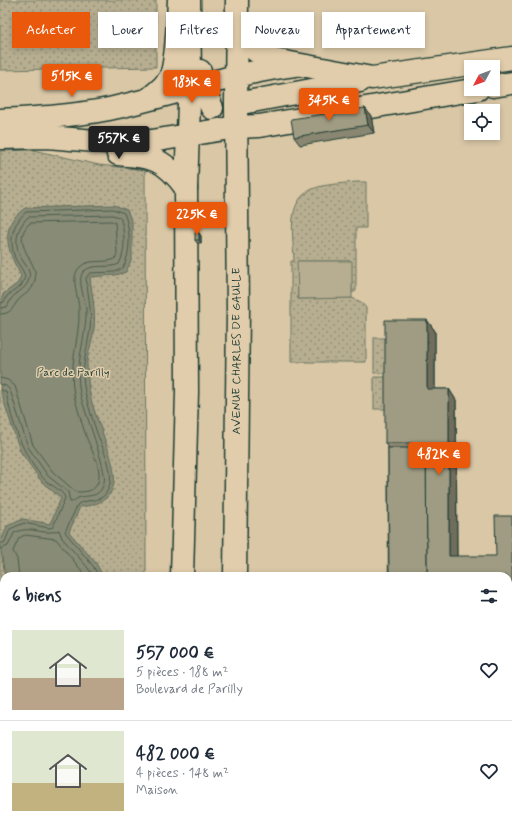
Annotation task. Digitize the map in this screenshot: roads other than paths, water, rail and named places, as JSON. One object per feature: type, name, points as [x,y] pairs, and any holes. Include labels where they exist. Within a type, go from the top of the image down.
[{"type":"main road","points":[[149,99],[170,78],[177,35],[179,0]]},
{"type":"main road","points":[[189,0],[196,86],[212,108],[236,127]]},
{"type":"main road","points":[[182,572],[187,392],[186,188],[188,135],[200,70],[199,0]]},
{"type":"main road","name":"AVENUE CHARLES DE GAULLE","points":[[235,572],[238,311],[236,127],[237,0]]},
{"type":"main road","points":[[237,24],[244,40],[256,51],[274,60],[372,78]]},
{"type":"main road","points":[[236,104],[372,78],[512,58]]},
{"type":"main road","points":[[0,120],[71,115],[149,99],[261,69],[295,65]]},
{"type":"main road","points":[[500,85],[512,83]]},
{"type":"main road","points":[[0,138],[47,137],[120,143],[152,141],[236,127],[259,126],[464,91]]},
{"type":"main road","points":[[47,137],[99,153],[148,157],[165,164],[177,174],[186,188]]},
{"type":"water","points":[[114,205],[127,210],[132,222],[132,258],[126,272],[116,275],[90,277],[94,322],[88,354],[87,372],[91,399],[112,463],[114,483],[110,494],[102,501],[92,505],[80,507],[69,532],[96,563],[101,572],[4,572],[0,544],[7,526],[23,519],[50,524],[61,498],[42,482],[20,451],[4,402],[0,384],[0,315],[3,294],[18,283],[21,276],[11,256],[8,234],[13,219],[25,208]]},
{"type":"park label","name":"Parc de Parilly","points":[[73,373]]}]
